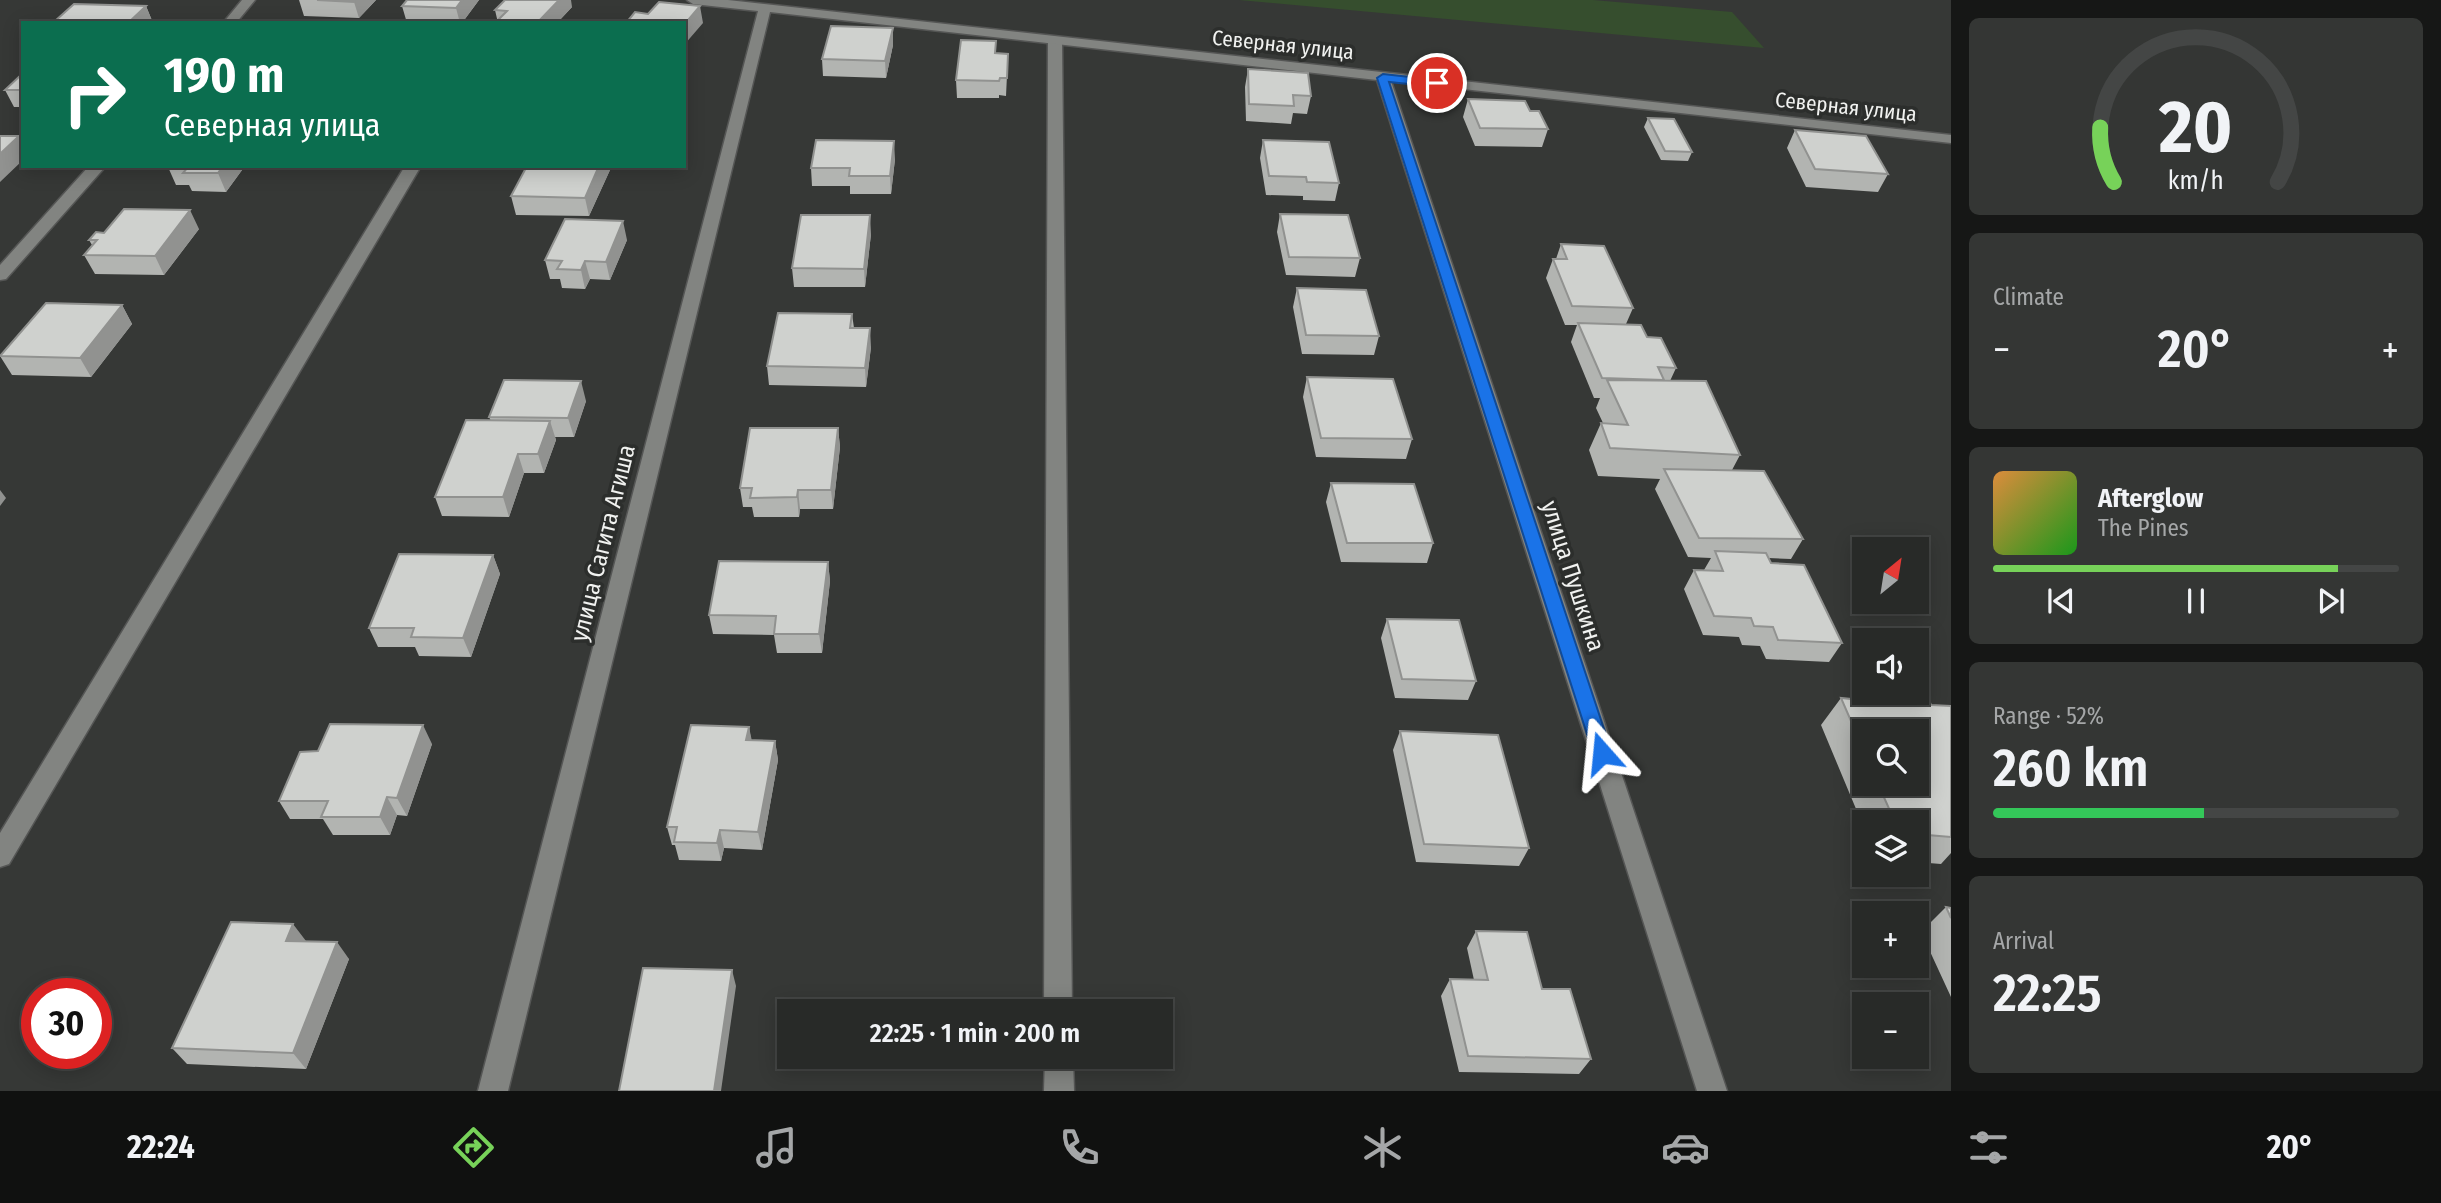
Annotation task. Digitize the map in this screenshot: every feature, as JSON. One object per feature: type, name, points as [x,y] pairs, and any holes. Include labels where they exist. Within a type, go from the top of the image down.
[{"type":"street","points":[[231,21],[249,0]]},
{"type":"street","name":"Северная улица","points":[[693,0],[1951,139]]},
{"type":"street","name":"улица Сагита Агиша","points":[[493,1091],[765,8]]},
{"type":"street","points":[[1055,41],[1058,999]]},
{"type":"street","name":"улица Пушкина","points":[[1383,78],[1712,1091]]},
{"type":"street","points":[[0,275],[96,168]]},
{"type":"street","points":[[0,856],[412,168]]},
{"type":"street","points":[[1059,1069],[1059,1091]]},
{"type":"green space","points":[[1239,0],[1593,0],[1732,12],[1764,48]]},
{"type":"building","points":[[317,0],[355,0],[354,2]]},
{"type":"building","points":[[407,0],[462,0],[456,8],[402,6]]},
{"type":"building","points":[[505,0],[559,0],[539,21],[498,20],[507,11],[495,10]]},
{"type":"building","points":[[659,2],[700,6],[686,23],[628,21],[635,12],[648,14]]},
{"type":"building","points":[[74,4],[146,6],[130,21],[55,21]]},
{"type":"building","points":[[831,26],[893,28],[885,61],[822,59]]},
{"type":"building","points":[[961,40],[996,41],[995,53],[1008,54],[1007,78],[1000,78],[999,81],[956,80]]},
{"type":"building","points":[[1248,69],[1308,73],[1311,96],[1293,95],[1294,106],[1249,104]]},
{"type":"building","points":[[21,75],[21,90],[5,90]]},
{"type":"building","points":[[1468,99],[1525,101],[1530,111],[1539,111],[1548,129],[1480,128]]},
{"type":"building","points":[[1648,118],[1674,119],[1692,152],[1665,151]]},
{"type":"building","points":[[1795,130],[1866,136],[1888,174],[1815,169]]},
{"type":"building","points":[[0,136],[19,136],[0,154]]},
{"type":"building","points":[[816,140],[894,141],[890,176],[849,176],[850,168],[811,168]]},
{"type":"building","points":[[1263,140],[1329,142],[1339,183],[1307,182],[1306,177],[1269,176]]},
{"type":"building","points":[[187,168],[222,168],[218,173],[183,173]]},
{"type":"building","points":[[526,168],[598,168],[585,198],[511,196]]},
{"type":"building","points":[[124,209],[190,210],[155,256],[84,255],[97,240],[89,240],[96,232],[104,233]]},
{"type":"building","points":[[1280,214],[1348,215],[1360,258],[1289,257]]},
{"type":"building","points":[[801,215],[870,215],[864,269],[792,268]]},
{"type":"building","points":[[565,219],[623,221],[606,262],[585,261],[581,270],[557,269],[562,261],[545,260]]},
{"type":"building","points":[[1561,244],[1604,246],[1633,308],[1572,306],[1553,259],[1567,259]]},
{"type":"building","points":[[1297,288],[1366,290],[1379,336],[1306,335]]},
{"type":"building","points":[[46,303],[122,305],[80,358],[0,356]]},
{"type":"building","points":[[778,313],[852,314],[850,328],[870,328],[865,368],[767,366]]},
{"type":"building","points":[[1578,323],[1641,325],[1647,337],[1661,338],[1676,368],[1658,367],[1664,380],[1602,378]]},
{"type":"building","points":[[1307,377],[1393,379],[1412,439],[1321,438]]},
{"type":"building","points":[[504,380],[581,381],[568,418],[489,417]]},
{"type":"building","points":[[1607,380],[1706,381],[1740,455],[1610,448],[1601,423],[1628,425]]},
{"type":"building","points":[[466,420],[550,421],[538,454],[518,454],[503,497],[435,497]]},
{"type":"building","points":[[750,428],[838,428],[831,490],[798,490],[797,497],[750,498],[752,488],[740,488]]},
{"type":"building","points":[[1664,469],[1764,471],[1803,539],[1699,538]]},
{"type":"building","points":[[1331,483],[1414,484],[1433,543],[1347,543]]},
{"type":"building","points":[[1715,551],[1766,553],[1771,563],[1804,565],[1842,643],[1778,640],[1773,627],[1754,626],[1751,618],[1714,616],[1694,570],[1723,571]]},
{"type":"building","points":[[399,554],[493,555],[463,638],[411,637],[414,628],[369,628]]},
{"type":"building","points":[[719,561],[828,562],[819,634],[774,634],[776,616],[709,615]]},
{"type":"building","points":[[1387,619],[1459,620],[1476,681],[1402,679]]},
{"type":"building","points":[[1841,698],[1852,699],[1852,705],[1929,705],[1929,700],[1931,705],[1951,706],[1951,837],[1929,835],[1929,810],[1890,810],[1883,796],[1929,796],[1929,719],[1852,719],[1852,723]]},
{"type":"building","points":[[330,724],[423,725],[397,798],[387,797],[380,817],[321,817],[328,801],[279,801],[300,752],[318,751]]},
{"type":"building","points":[[691,725],[749,727],[746,740],[775,741],[758,832],[720,830],[717,843],[674,842],[677,827],[667,827]]},
{"type":"building","points":[[1400,731],[1498,735],[1529,848],[1424,844]]},
{"type":"building","points":[[231,922],[293,924],[286,941],[337,942],[293,1053],[172,1048]]},
{"type":"building","points":[[1476,931],[1527,932],[1542,989],[1570,989],[1591,1059],[1468,1056],[1450,979],[1488,980]]},
{"type":"building","points":[[643,968],[732,970],[714,1091],[619,1091]]},
{"type":"route","points":[[1437,83],[1383,78],[1602,753]]}]
